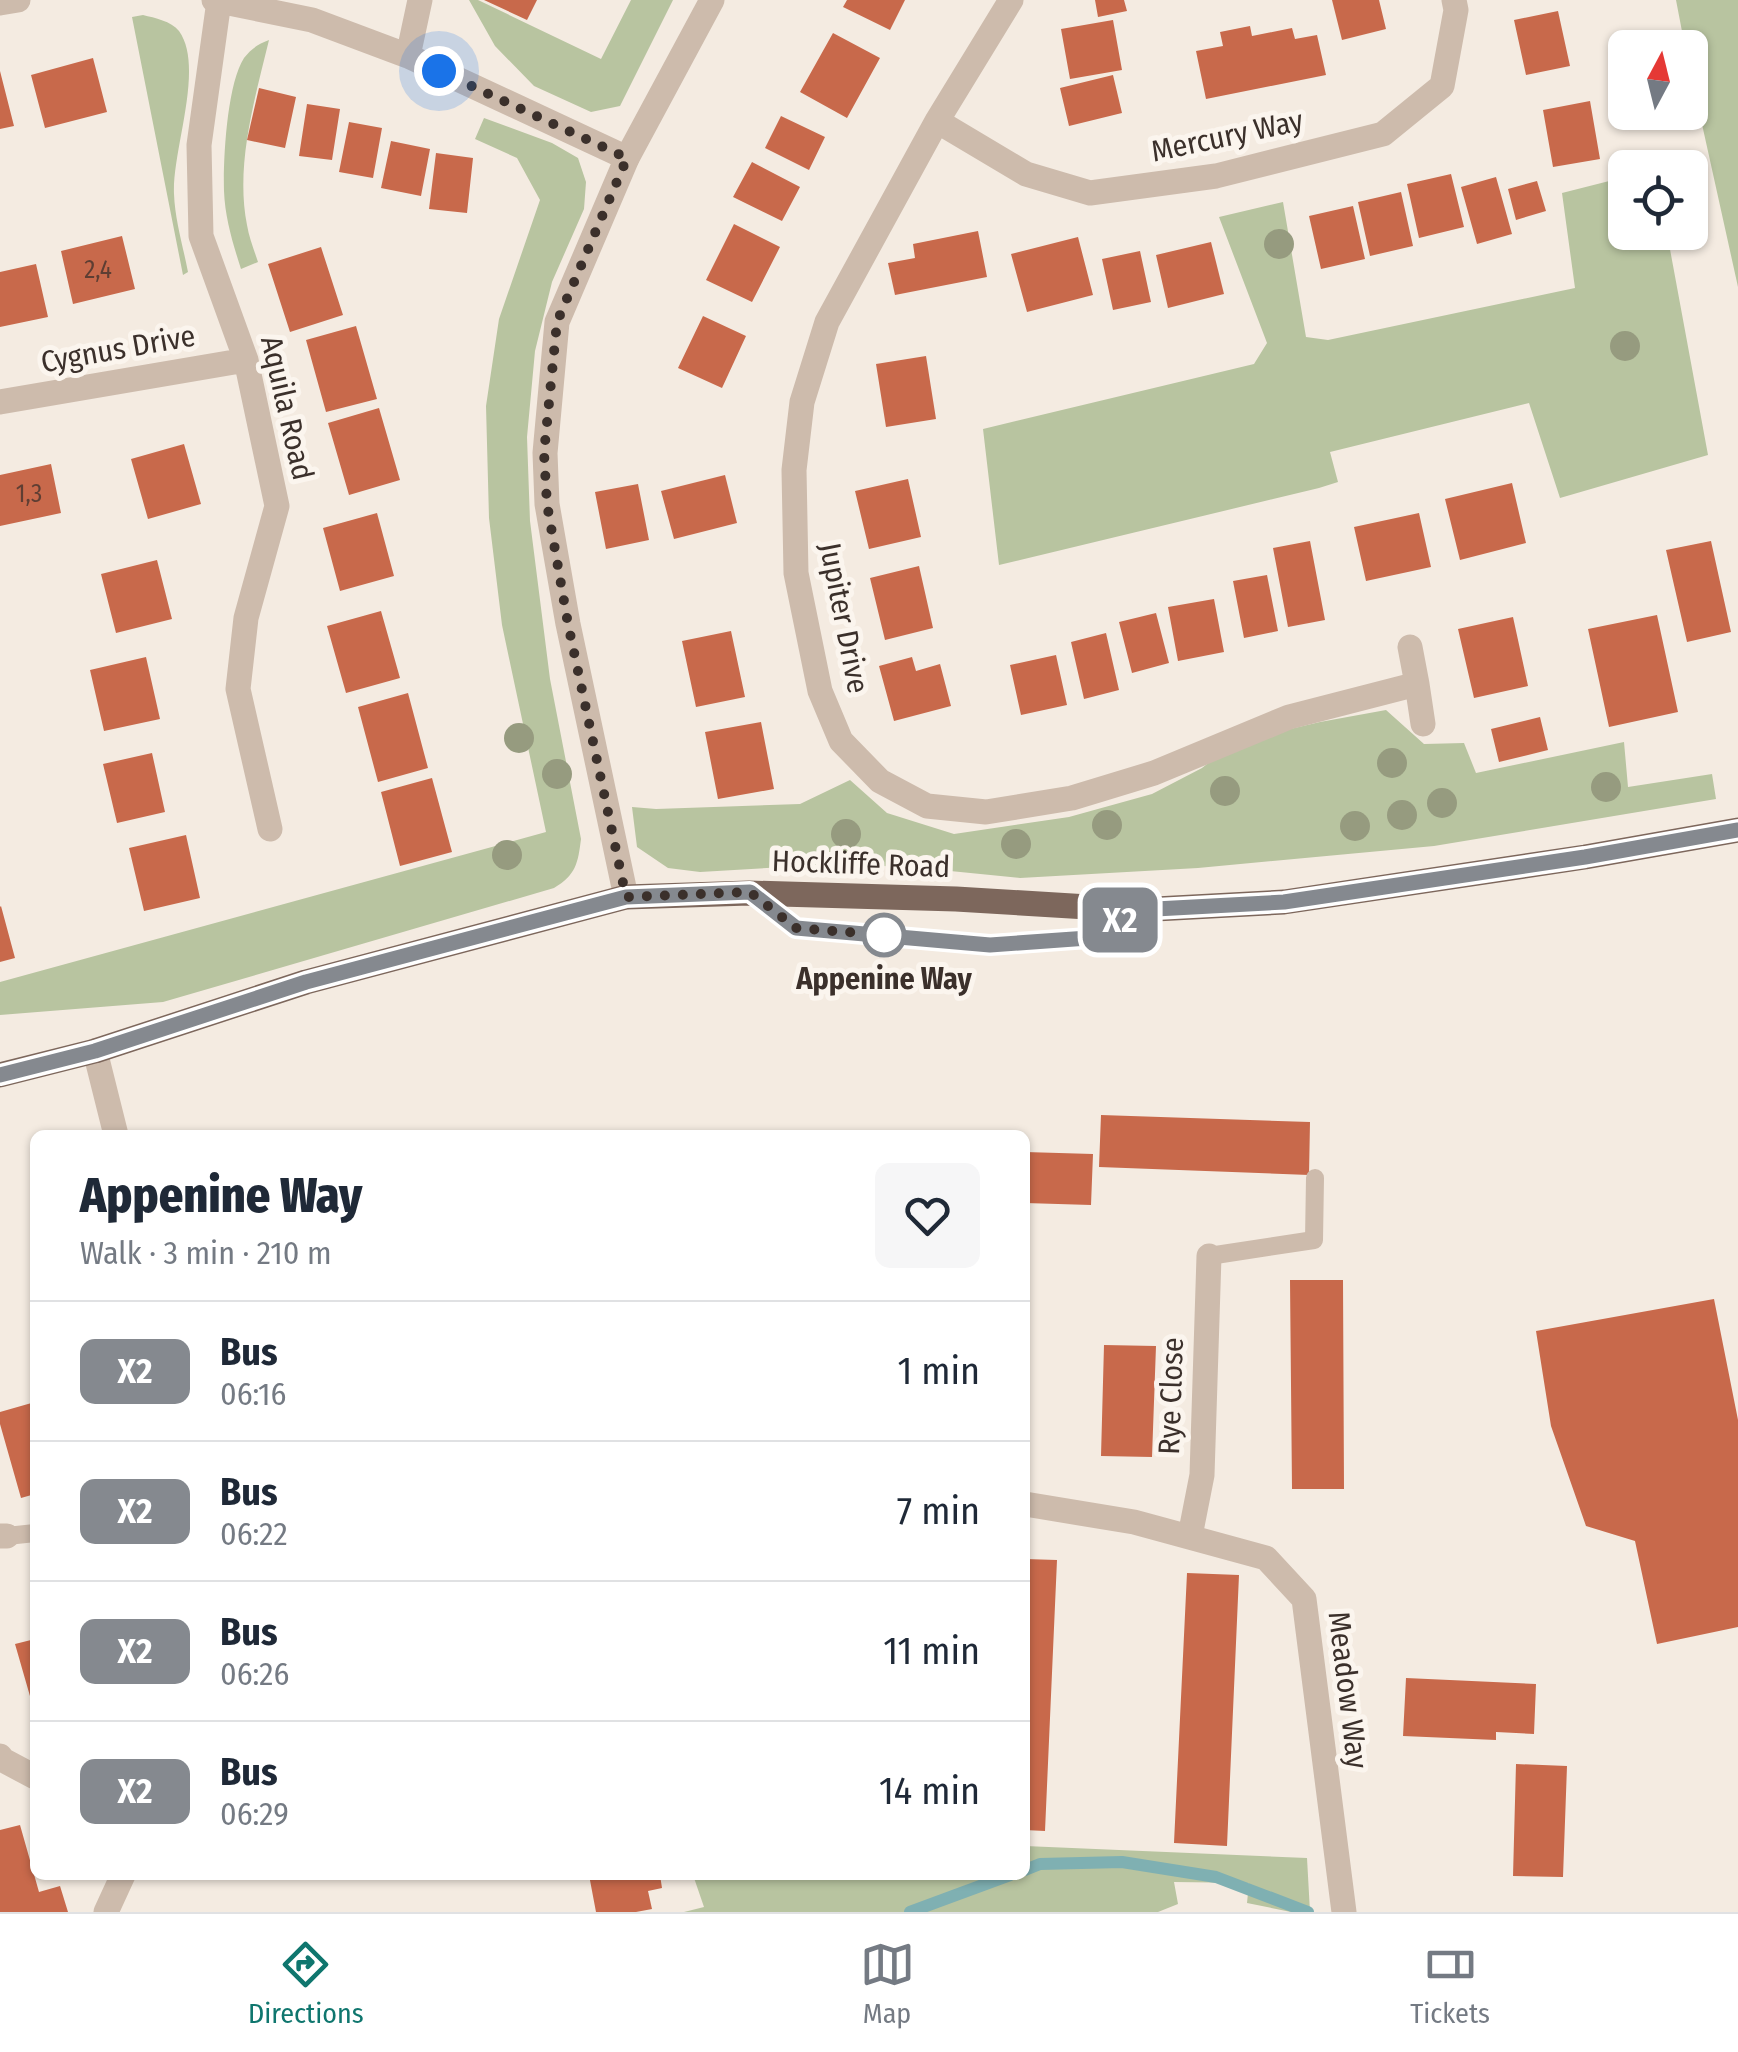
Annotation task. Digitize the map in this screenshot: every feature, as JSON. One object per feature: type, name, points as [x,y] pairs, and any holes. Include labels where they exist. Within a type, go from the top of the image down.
[{"type":"main road","name":"Hockliffe Road","points":[[0,1076],[95,1051],[306,982],[626,897],[750,892],[1137,910],[1284,902],[1738,830]]},
{"type":"street","points":[[0,3],[18,0]]},
{"type":"street","points":[[217,0],[312,20],[408,56],[627,158]]},
{"type":"street","name":"Aquila Road","points":[[217,0],[199,145],[201,236],[246,360],[277,506],[246,618],[238,688],[270,829]]},
{"type":"street","points":[[408,56],[420,0]]},
{"type":"street","points":[[626,897],[568,624],[547,504],[544,453],[557,322],[627,158],[712,0]]},
{"type":"street","name":"Jupiter Drive","points":[[1012,0],[937,122],[826,322],[802,402],[794,470],[796,574],[820,691],[840,740],[880,781],[927,806],[986,812],[1072,798],[1154,773],[1289,717],[1417,684]]},
{"type":"street","name":"Mercury Way","points":[[937,122],[1026,174],[1090,194],[1216,176],[1383,134],[1442,86],[1456,10],[1454,0]]},
{"type":"street","name":"Cygnus Drive","points":[[0,402],[246,360]]},
{"type":"street","points":[[1410,647],[1422,724]]},
{"type":"street","points":[[95,1051],[115,1130]]},
{"type":"street","name":"Rye Close","points":[[1190,1536],[1202,1475],[1208,1256]]},
{"type":"street","name":"Meadow Way","points":[[1030,1505],[1134,1522],[1266,1558],[1304,1599],[1344,1912]]},
{"type":"street","points":[[0,1756],[30,1774]]},
{"type":"street","points":[[106,1912],[120,1880]]},
{"type":"lane","points":[[750,892],[796,928],[990,945],[1088,938],[1137,910]]},
{"type":"lane","points":[[1208,1256],[1314,1240],[1315,1178]]},
{"type":"lane","points":[[4,1536],[30,1533]]},
{"type":"green space","points":[[469,0],[478,0],[601,59],[631,0],[673,0],[620,106],[591,112],[534,86],[495,46]]},
{"type":"green space","points":[[1676,0],[1738,0],[1738,287],[1703,130],[1708,130],[1708,30],[1682,30]]},
{"type":"green space","points":[[143,15],[162,20],[179,31],[189,65],[174,194],[188,272],[183,275],[132,17]]},
{"type":"green space","points":[[269,40],[248,132],[243,179],[247,225],[258,262],[241,269],[225,201],[227,123],[244,58]]},
{"type":"green space","points":[[484,118],[552,143],[578,158],[586,182],[584,209],[552,282],[535,351],[527,437],[530,521],[550,679],[581,839],[575,868],[554,888],[163,1002],[0,1015],[0,982],[546,832],[502,625],[489,518],[486,406],[499,319],[540,200],[517,158],[475,139]]},
{"type":"green space","points":[[1608,181],[1608,250],[1670,250],[1708,455],[1560,498],[1529,403],[1330,452],[1338,482],[1319,488],[999,565],[983,429],[1254,364],[1267,343],[1219,217],[1283,202],[1306,337],[1328,340],[1575,288],[1562,193]]},
{"type":"green space","points":[[1386,710],[1424,744],[1464,743],[1476,773],[1624,742],[1628,787],[1712,774],[1716,799],[1434,846],[1198,868],[1020,878],[900,866],[700,872],[668,868],[637,847],[632,807],[800,804],[850,780],[887,813],[954,834],[1069,817],[1152,794],[1202,768],[1235,742]]},
{"type":"green space","points":[[1030,1846],[1307,1858],[1310,1912],[1247,1903],[1249,1883],[1174,1882],[1178,1904],[1158,1912],[684,1912],[704,1907],[695,1880],[1030,1880]]},
{"type":"building","points":[[484,0],[537,0],[527,20]]},
{"type":"building","points":[[847,0],[905,0],[890,30],[843,7]]},
{"type":"building","points":[[1095,0],[1124,0],[1127,11],[1098,17]]},
{"type":"building","points":[[1332,0],[1379,0],[1386,29],[1342,40]]},
{"type":"building","points":[[1558,11],[1570,66],[1526,75],[1514,20]]},
{"type":"building","points":[[1113,20],[1122,70],[1070,79],[1061,29]]},
{"type":"building","points":[[1250,26],[1252,36],[1292,28],[1295,39],[1317,35],[1326,75],[1206,99],[1196,51],[1223,46],[1220,32]]},
{"type":"building","points":[[833,33],[880,58],[847,118],[800,92]]},
{"type":"building","points":[[93,58],[107,112],[45,128],[31,75]]},
{"type":"building","points":[[0,71],[14,126],[0,129]]},
{"type":"building","points":[[1113,75],[1122,113],[1069,126],[1060,88]]},
{"type":"building","points":[[259,88],[296,97],[285,148],[247,140]]},
{"type":"building","points":[[1590,101],[1600,159],[1553,167],[1543,110]]},
{"type":"building","points":[[307,104],[340,109],[332,160],[299,156]]},
{"type":"building","points":[[781,116],[825,137],[809,170],[765,148]]},
{"type":"building","points":[[349,122],[382,128],[373,178],[339,172]]},
{"type":"building","points":[[391,141],[430,149],[421,196],[381,188]]},
{"type":"building","points":[[436,153],[473,158],[467,213],[429,209]]},
{"type":"building","points":[[752,162],[800,187],[782,221],[733,197]]},
{"type":"building","points":[[1451,174],[1464,227],[1419,238],[1407,184]]},
{"type":"building","points":[[1496,177],[1512,234],[1477,244],[1461,187]]},
{"type":"building","points":[[1537,181],[1546,211],[1516,220],[1508,189]]},
{"type":"building","points":[[1401,192],[1413,246],[1370,256],[1358,202]]},
{"type":"building","points":[[1353,206],[1365,259],[1321,269],[1309,216]]},
{"type":"building","points":[[734,224],[780,247],[752,302],[706,280]]},
{"type":"building","points":[[978,231],[987,277],[895,295],[888,263],[915,258],[913,244]]},
{"type":"building","points":[[122,236],[135,289],[73,304],[61,251]]},
{"type":"building","points":[[1078,237],[1093,295],[1027,312],[1011,254]]},
{"type":"building","points":[[1211,242],[1224,294],[1168,308],[1156,255]]},
{"type":"building","points":[[321,247],[343,315],[290,332],[268,264]]},
{"type":"building","points":[[1140,251],[1151,302],[1113,310],[1102,259]]},
{"type":"building","points":[[36,264],[48,317],[0,327],[0,272]]},
{"type":"building","points":[[703,316],[746,336],[722,388],[678,368]]},
{"type":"building","points":[[356,326],[377,399],[326,412],[306,340]]},
{"type":"building","points":[[926,356],[936,419],[886,427],[876,364]]},
{"type":"building","points":[[379,408],[400,480],[349,495],[328,423]]},
{"type":"building","points":[[184,444],[201,504],[148,519],[131,459]]},
{"type":"building","points":[[51,464],[61,513],[0,526],[0,475]]},
{"type":"building","points":[[725,475],[737,523],[674,539],[661,491]]},
{"type":"building","points":[[908,479],[921,537],[869,549],[855,491]]},
{"type":"building","points":[[1512,483],[1526,543],[1460,560],[1445,499]]},
{"type":"building","points":[[638,484],[649,540],[606,549],[595,492]]},
{"type":"building","points":[[377,513],[394,576],[340,591],[323,528]]},
{"type":"building","points":[[1419,513],[1431,567],[1366,581],[1354,527]]},
{"type":"building","points":[[1310,541],[1325,620],[1288,627],[1273,548]]},
{"type":"building","points":[[1711,541],[1731,632],[1687,642],[1666,550]]},
{"type":"building","points":[[157,560],[172,619],[116,633],[101,574]]},
{"type":"building","points":[[919,566],[933,628],[885,640],[870,578]]},
{"type":"building","points":[[1267,575],[1278,631],[1244,638],[1233,581]]},
{"type":"building","points":[[1214,599],[1224,652],[1178,661],[1168,607]]},
{"type":"building","points":[[381,611],[400,678],[346,693],[327,626]]},
{"type":"building","points":[[1156,613],[1169,663],[1132,673],[1119,622]]},
{"type":"building","points":[[1657,615],[1678,712],[1609,727],[1588,629]]},
{"type":"building","points":[[1513,617],[1528,686],[1474,698],[1458,629]]},
{"type":"building","points":[[731,631],[745,697],[696,707],[682,641]]},
{"type":"building","points":[[1106,633],[1119,690],[1084,699],[1071,642]]},
{"type":"building","points":[[1056,655],[1067,705],[1021,715],[1010,665]]},
{"type":"building","points":[[146,657],[160,719],[104,731],[90,670]]},
{"type":"building","points":[[912,657],[916,671],[940,664],[951,706],[894,721],[879,666]]},
{"type":"building","points":[[408,693],[428,768],[378,782],[358,707]]},
{"type":"building","points":[[1540,717],[1548,750],[1499,762],[1491,729]]},
{"type":"building","points":[[761,722],[774,789],[718,799],[705,732]]},
{"type":"building","points":[[152,753],[165,812],[117,823],[103,764]]},
{"type":"building","points":[[432,778],[452,852],[400,866],[381,792]]},
{"type":"building","points":[[186,835],[200,898],[144,911],[129,848]]},
{"type":"building","points":[[0,907],[15,958],[0,962]]},
{"type":"building","points":[[1101,1115],[1310,1122],[1309,1175],[1099,1167]]},
{"type":"building","points":[[1030,1152],[1093,1154],[1091,1205],[1030,1203]]},
{"type":"building","points":[[1290,1280],[1343,1280],[1344,1489],[1292,1489]]},
{"type":"building","points":[[1714,1299],[1738,1420],[1738,1627],[1657,1644],[1635,1541],[1586,1526],[1551,1426],[1536,1331]]},
{"type":"building","points":[[1104,1345],[1156,1346],[1152,1457],[1101,1456]]},
{"type":"building","points":[[30,1403],[30,1495],[21,1498],[0,1412]]},
{"type":"building","points":[[1030,1559],[1057,1560],[1045,1831],[1030,1830]]},
{"type":"building","points":[[1187,1573],[1239,1575],[1227,1846],[1174,1843]]},
{"type":"building","points":[[30,1640],[30,1696],[15,1644]]},
{"type":"building","points":[[1406,1678],[1536,1684],[1534,1734],[1496,1732],[1496,1740],[1403,1736]]},
{"type":"building","points":[[1516,1764],[1567,1766],[1563,1877],[1513,1876]]},
{"type":"building","points":[[20,1825],[30,1860],[30,1880],[36,1880],[39,1892],[60,1886],[68,1912],[0,1912],[0,1830]]},
{"type":"building","points":[[590,1880],[661,1880],[662,1888],[648,1891],[652,1909],[596,1912]]},
{"type":"waterway","points":[[1030,1868],[1040,1864],[1122,1862],[1216,1877],[1308,1912]]},
{"type":"waterway","points":[[910,1912],[996,1880]]},
{"type":"bus line","name":"X2","points":[[0,1075],[95,1051],[306,982],[626,897],[750,892],[796,928],[990,945],[1088,938],[1137,910],[1284,902],[1738,830]]},
{"type":"place","name":"Appenine Way","points":[[884,935]]},
{"type":"route","points":[[439,71],[627,158],[557,322],[544,453],[547,504],[568,624],[626,897],[750,892],[796,928],[884,935]]}]
